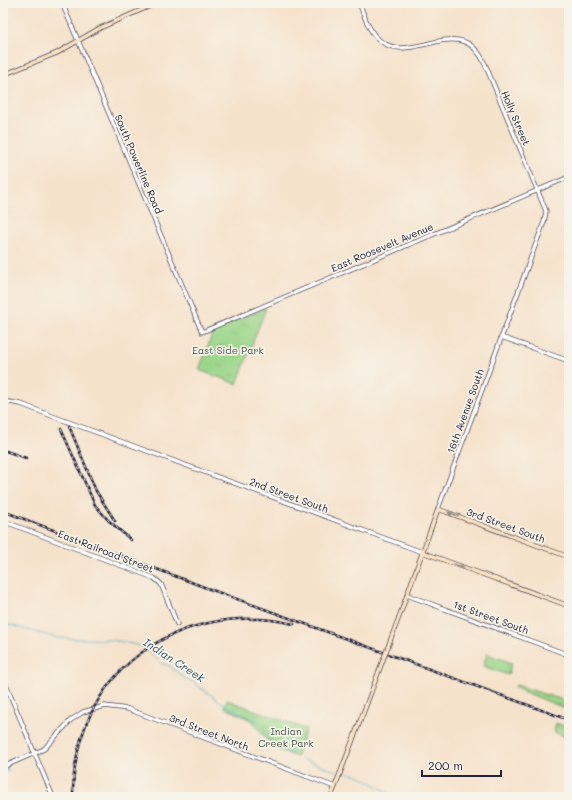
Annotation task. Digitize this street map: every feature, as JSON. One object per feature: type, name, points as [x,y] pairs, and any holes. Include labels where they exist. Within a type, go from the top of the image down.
[{"type":"main road","points":[[3,75],[57,52],[100,28],[157,3]]},
{"type":"main road","name":"16th Avenue South","points":[[331,797],[438,509]]},
{"type":"main road","name":"3rd Street South","points":[[438,509],[569,557]]},
{"type":"main road","name":"2nd Street South","points":[[422,552],[569,606]]},
{"type":"street","name":"South Powerline Road","points":[[62,3],[202,332]]},
{"type":"street","name":"Holly Street","points":[[359,3],[375,36],[389,46],[404,49],[442,40],[460,40],[471,46],[482,58],[546,211]]},
{"type":"street","name":"East Roosevelt Avenue","points":[[202,332],[569,177]]},
{"type":"street","name":"16th Avenue South","points":[[438,509],[544,222],[546,211]]},
{"type":"street","points":[[501,337],[569,361]]},
{"type":"street","name":"2nd Street South","points":[[3,401],[22,405],[422,552]]},
{"type":"street","name":"East Railroad Street","points":[[3,520],[154,578],[161,584],[177,624]]},
{"type":"street","name":"1st Street South","points":[[407,595],[569,655]]},
{"type":"street","points":[[3,678],[53,797]]},
{"type":"street","name":"3rd Street North","points":[[3,767],[35,754],[51,744],[71,720],[87,710],[111,706],[128,709],[335,787]]},
{"type":"green space","name":"East Side Park","points":[[266,308],[237,384],[199,370],[214,329]]},
{"type":"green space","points":[[487,654],[512,663],[508,675],[483,666]]},
{"type":"green space","points":[[516,685],[569,702],[569,710],[515,688]]},
{"type":"green space","name":"Indian Creek Park","points":[[227,700],[306,729],[296,757],[277,749],[268,742],[253,721],[224,707]]},
{"type":"green space","points":[[556,723],[569,728],[569,738],[554,732]]},
{"type":"waterway","name":"Indian Creek","points":[[3,623],[57,638],[112,640],[142,646],[162,664],[168,665],[187,680],[194,682],[230,708],[261,723],[271,741],[278,747],[292,754]]},
{"type":"waterway","name":"Indian Creek","points":[[302,759],[336,771]]},
{"type":"waterway","name":"Indian Creek","points":[[348,773],[360,776],[396,797]]},
{"type":"railway","points":[[69,426],[96,491],[115,521]]},
{"type":"railway","points":[[61,429],[95,505],[108,520],[131,540]]},
{"type":"railway","points":[[3,450],[26,458]]},
{"type":"railway","points":[[3,511],[204,587],[569,720]]},
{"type":"railway","points":[[73,797],[77,753],[91,714],[111,681],[139,655],[172,635],[210,623],[251,619],[294,624]]}]
